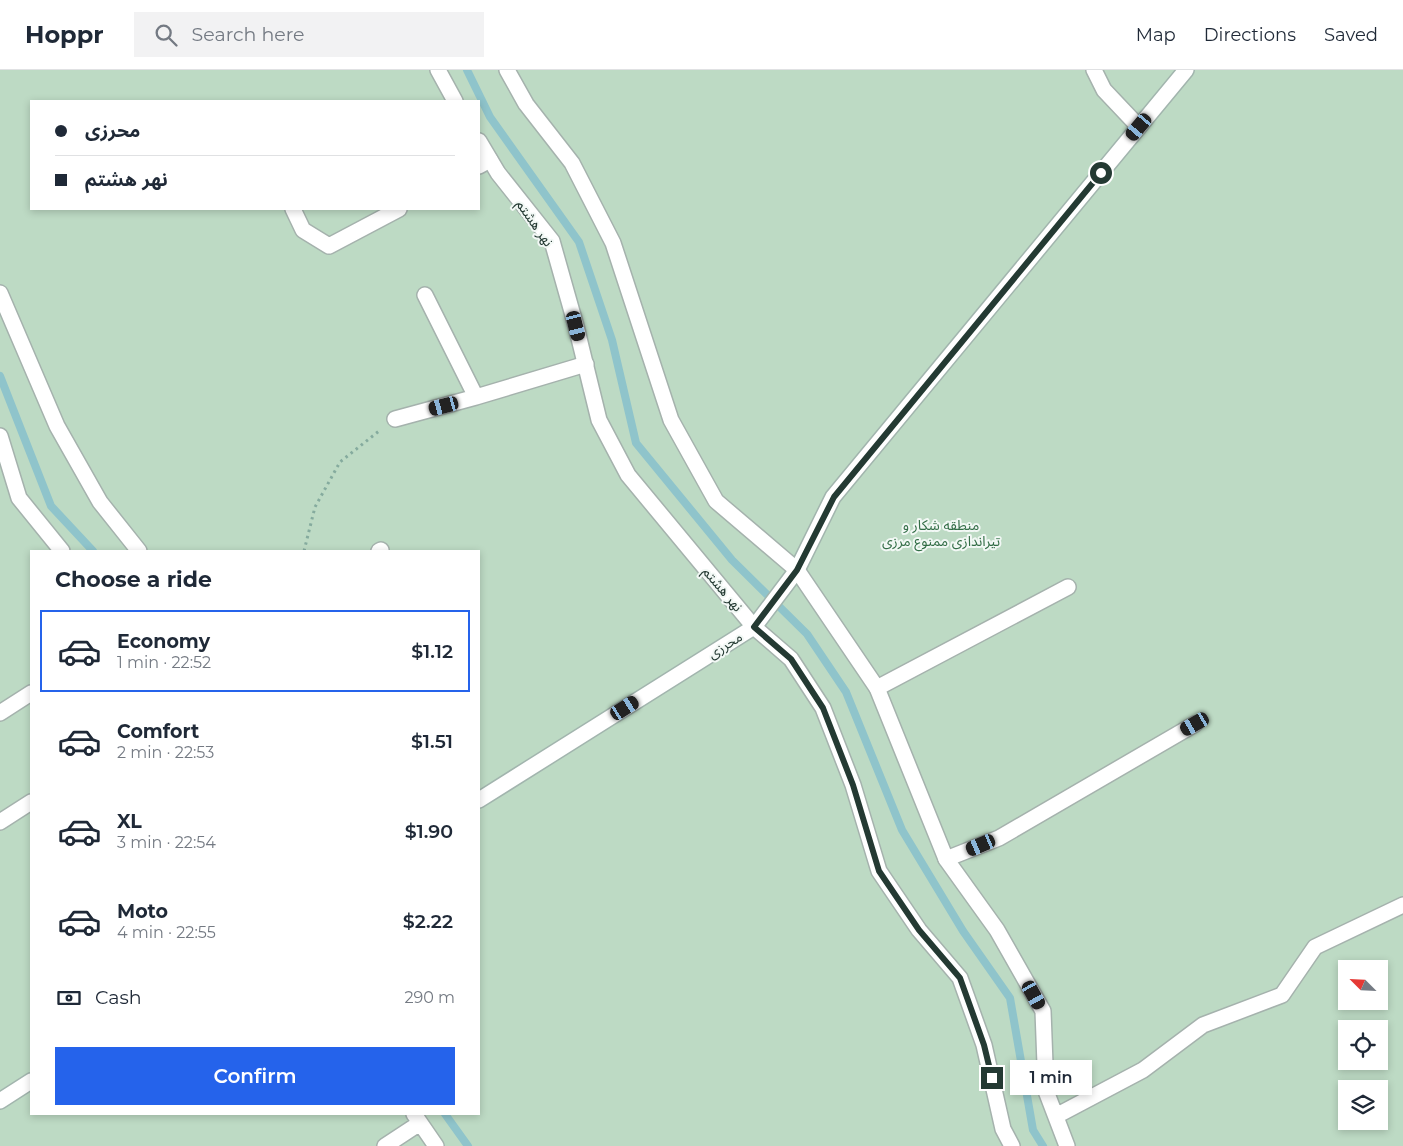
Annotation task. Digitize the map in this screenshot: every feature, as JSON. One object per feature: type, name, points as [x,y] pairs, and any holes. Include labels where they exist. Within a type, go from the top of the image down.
[{"type":"street","points":[[438,70],[454,100]]},
{"type":"street","points":[[508,70],[526,104],[572,164],[613,243],[671,420],[716,500],[797,570],[877,688],[946,860],[997,930],[1043,1012],[1046,1091],[1067,1146]]},
{"type":"street","points":[[1094,70],[1104,90],[1139,127]]},
{"type":"street","name":"محرزی","points":[[480,798],[754,627],[797,570],[834,497],[1186,70]]},
{"type":"street","name":"نهر هشتم","points":[[480,145],[484,163],[498,173],[552,241],[586,364],[599,420],[628,475],[754,627],[791,659],[823,708],[853,785],[879,871],[919,930],[960,978],[984,1045],[1003,1128],[1012,1146]]},
{"type":"street","points":[[294,210],[304,230],[329,246],[397,210]]},
{"type":"street","points":[[0,293],[57,426],[100,502],[138,550]]},
{"type":"street","points":[[425,295],[476,397]]},
{"type":"street","points":[[395,419],[586,364]]},
{"type":"street","points":[[0,440],[19,498],[61,550]]},
{"type":"street","points":[[877,688],[1068,587]]},
{"type":"street","points":[[0,713],[30,694]]},
{"type":"street","points":[[946,860],[999,838],[1195,724]]},
{"type":"street","points":[[0,822],[30,803]]},
{"type":"street","points":[[1056,1116],[1143,1070],[1203,1025],[1282,995],[1314,947],[1403,906]]},
{"type":"street","points":[[0,1101],[30,1082]]},
{"type":"street","points":[[385,1146],[417,1118],[436,1146]]},
{"type":"path","points":[[304,550],[315,507],[340,462],[395,419]]},
{"type":"green space","name":"منطقه شکار و تیراندازی ممنوع مرزی","points":[[0,70],[1403,70],[1403,1146],[0,1146]]},
{"type":"waterway","points":[[467,70],[490,117],[579,242],[612,340],[636,443],[732,560],[807,634],[846,692],[902,830],[963,931],[1010,998],[1033,1130],[1043,1146]]},
{"type":"waterway","points":[[0,376],[51,506],[92,550]]},
{"type":"waterway","points":[[446,1115],[468,1146]]},
{"type":"route","points":[[992,1078],[984,1045],[960,978],[919,930],[879,871],[853,785],[823,708],[791,659],[754,627],[797,570],[834,497],[1101,173]]}]
